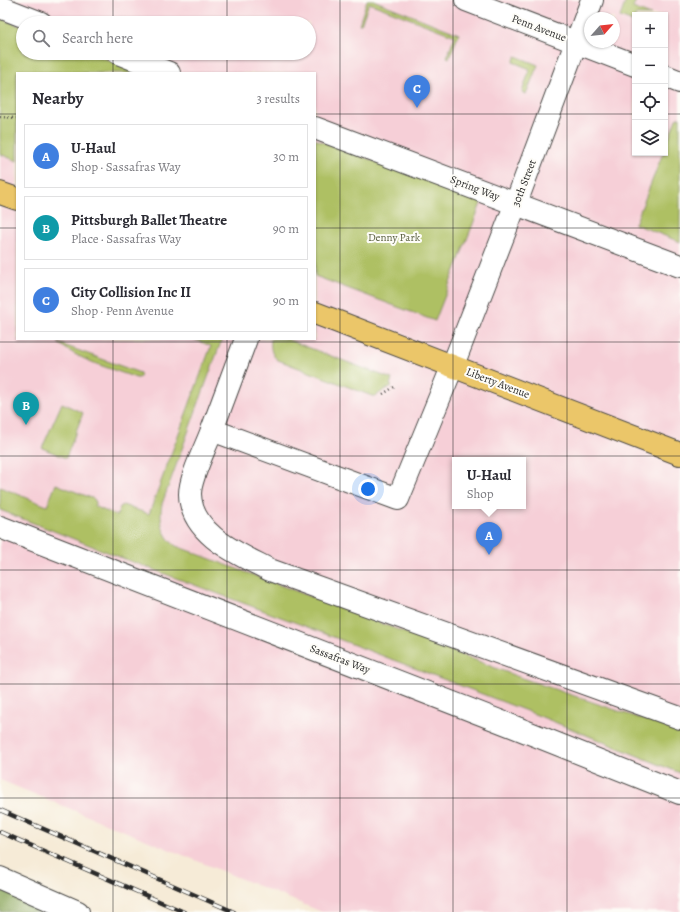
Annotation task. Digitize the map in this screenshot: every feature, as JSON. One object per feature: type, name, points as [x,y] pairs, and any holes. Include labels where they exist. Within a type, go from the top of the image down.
[{"type":"main road","points":[[0,193],[16,199]]},
{"type":"main road","name":"Liberty Avenue","points":[[316,313],[453,365],[680,454]]},
{"type":"street","name":"Penn Avenue","points":[[466,0],[632,64]]},
{"type":"street","name":"30th Street","points":[[212,430],[398,499],[453,365],[516,203],[592,0]]},
{"type":"street","points":[[0,7],[23,16]]},
{"type":"street","points":[[136,60],[167,72]]},
{"type":"street","points":[[668,77],[680,82]]},
{"type":"street","name":"Spring Way","points":[[316,128],[680,266]]},
{"type":"street","points":[[246,340],[193,479],[190,493],[192,510],[200,524],[209,533],[235,552],[270,570],[680,718]]},
{"type":"street","name":"Sassafras Way","points":[[0,527],[680,793]]},
{"type":"street","points":[[0,878],[78,912]]},
{"type":"path","points":[[0,117],[16,118]]},
{"type":"path","points":[[384,394],[396,386]]},
{"type":"shaded area","points":[[0,0],[680,0],[680,912],[322,912],[0,780]]},
{"type":"green space","points":[[367,0],[373,0],[459,34],[449,58],[447,57],[455,36],[369,3],[361,24],[359,24]]},
{"type":"green space","points":[[626,0],[636,0],[633,8],[643,12],[632,12],[632,22],[620,17]]},
{"type":"green space","points":[[0,18],[16,24],[16,60],[109,60],[140,72],[16,72],[16,161],[0,154]]},
{"type":"green space","points":[[516,56],[538,65],[526,94],[522,92],[530,69],[513,62]]},
{"type":"green space","points":[[680,117],[680,242],[635,224],[662,156],[668,156],[668,140],[676,119]]},
{"type":"green space","name":"Denny Park","points":[[316,139],[482,201],[435,321],[316,276]]},
{"type":"green space","points":[[196,340],[222,340],[162,504],[161,521],[167,537],[171,542],[176,546],[373,620],[516,676],[680,732],[680,773],[537,715],[130,561],[0,510],[0,487],[47,506],[56,484],[94,499],[96,502],[94,506],[117,516],[120,507],[123,505],[149,514],[211,346]]},
{"type":"green space","points":[[271,340],[289,340],[392,379],[390,385],[392,386],[375,396],[372,396],[278,360],[274,356]]},
{"type":"green space","points":[[58,343],[140,373],[141,376],[136,378],[96,364],[76,355]]},
{"type":"green space","points":[[62,403],[83,413],[66,458],[42,448]]},
{"type":"green space","points":[[0,878],[78,912],[0,912]]},
{"type":"railway","points":[[0,810],[234,912]]},
{"type":"railway","points":[[0,832],[184,912]]},
{"type":"place","name":"City Collision Inc II","points":[[417,108]]},
{"type":"place","name":"Pittsburgh Ballet Theatre","points":[[26,425]]},
{"type":"place","name":"U-Haul","points":[[489,555]]}]
